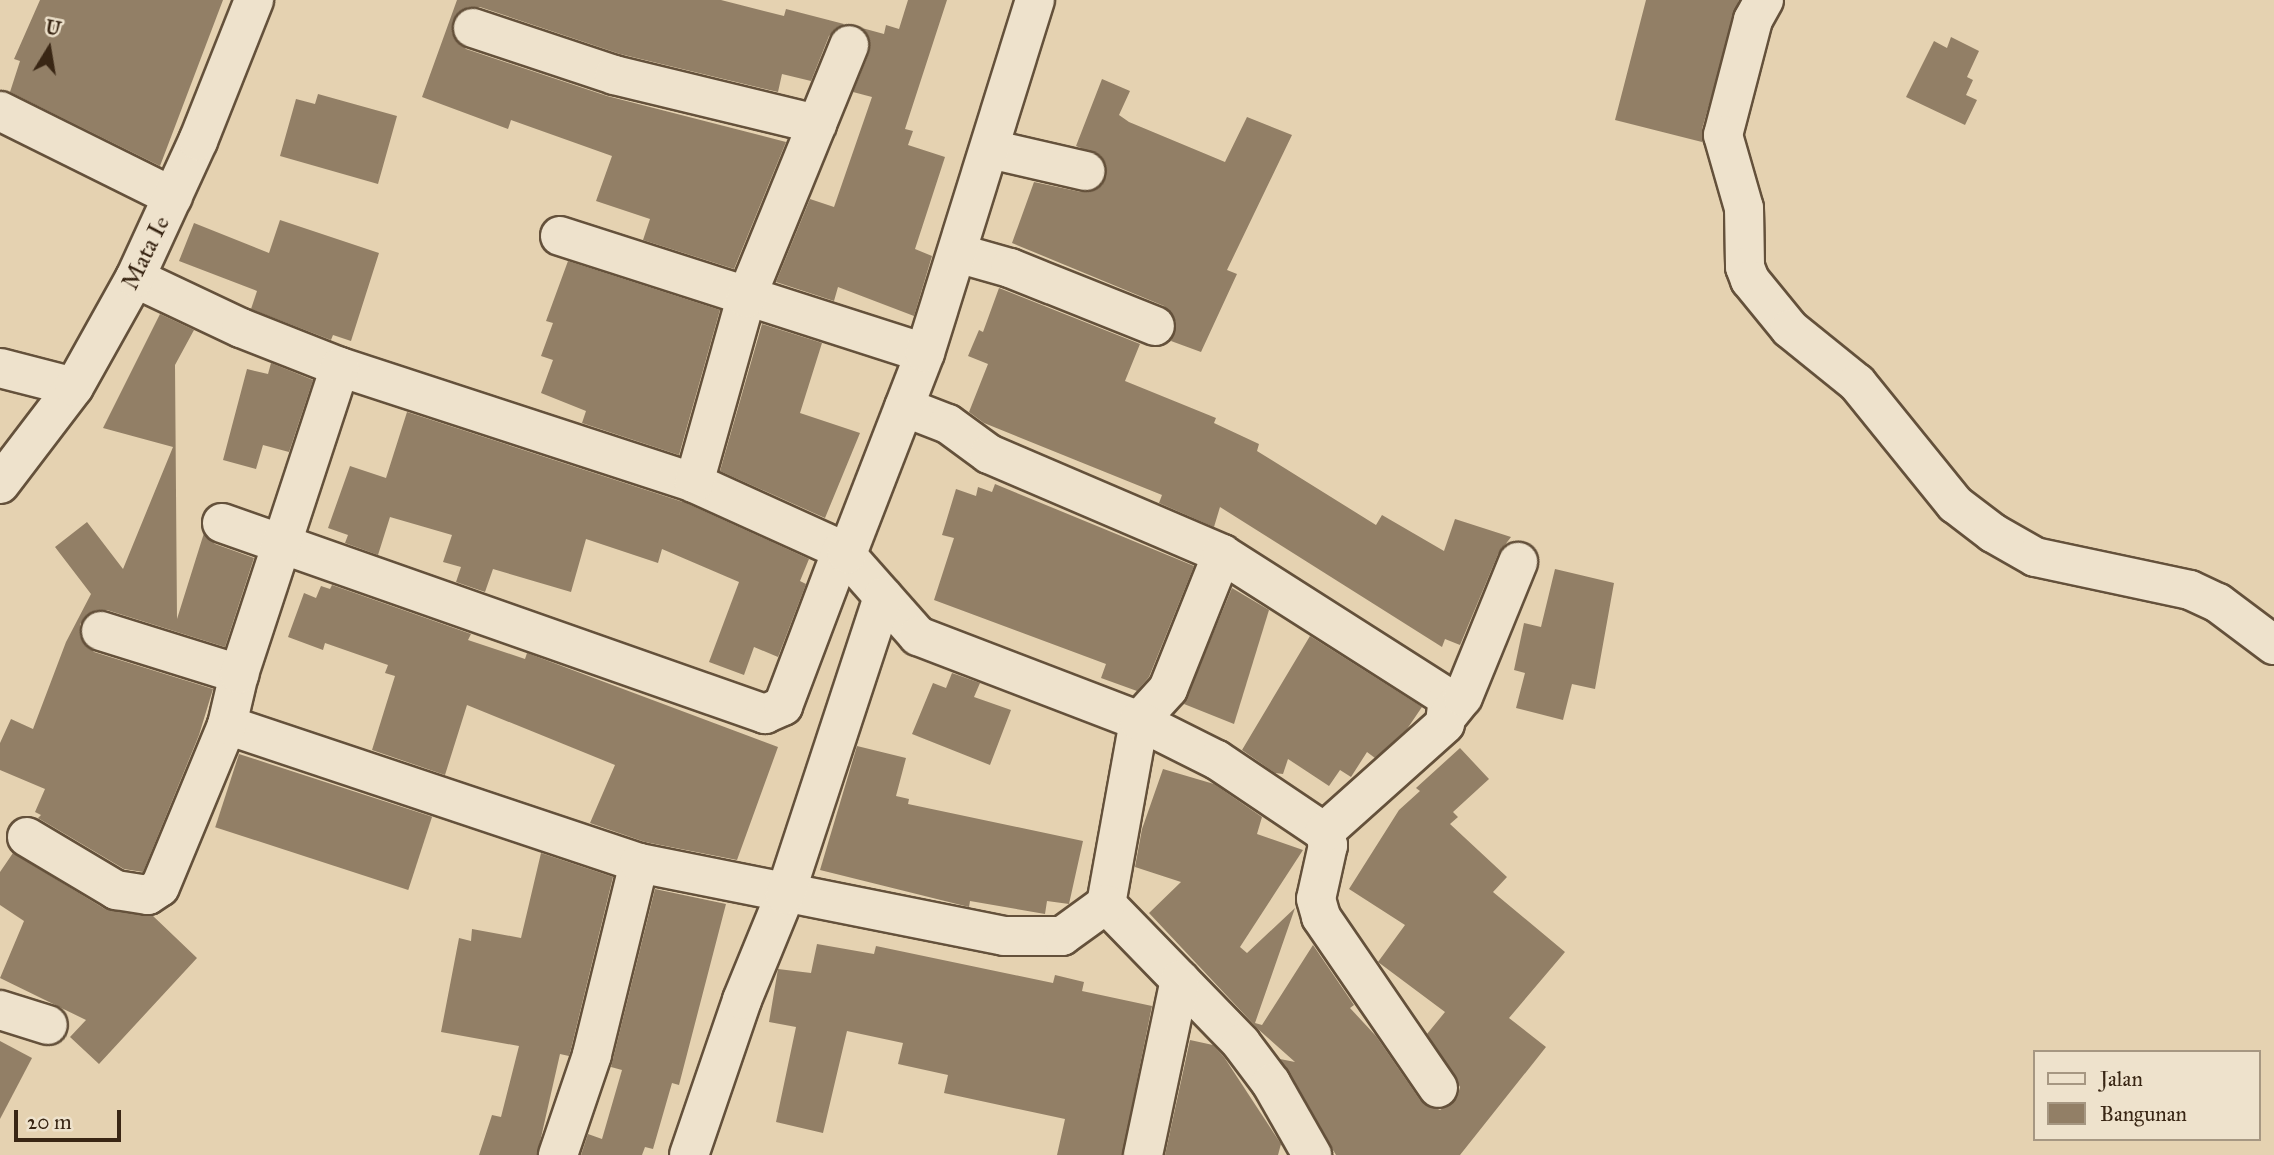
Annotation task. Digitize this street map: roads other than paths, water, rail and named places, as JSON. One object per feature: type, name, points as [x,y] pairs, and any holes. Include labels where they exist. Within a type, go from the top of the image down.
[{"type":"street","name":"Mata Ie","points":[[0,484],[74,387],[135,278],[173,197],[254,0]]},
{"type":"street","points":[[689,1155],[743,1000],[764,890],[858,567],[925,353],[994,150],[1035,0]]},
{"type":"street","points":[[1764,0],[1753,20],[1723,135],[1744,208],[1745,267],[1750,280],[1790,329],[1857,383],[1955,504],[1993,533],[2035,558],[2190,590],[2218,603],[2274,645]]},
{"type":"street","points":[[473,28],[614,75],[817,124]]},
{"type":"street","points":[[694,483],[746,298],[849,45]]},
{"type":"street","points":[[0,111],[173,197]]},
{"type":"street","points":[[994,150],[1085,171]]},
{"type":"street","points":[[560,236],[746,298],[925,353]]},
{"type":"street","points":[[960,254],[1010,268],[1155,326]]},
{"type":"street","points":[[135,278],[241,328],[340,367],[694,483],[858,567],[918,636],[1139,721],[1217,760],[1300,812],[1324,832],[1328,845],[1316,899],[1321,917],[1438,1088]]},
{"type":"street","points":[[27,837],[116,890],[148,895],[160,887],[171,867],[228,725],[239,674],[340,367]]},
{"type":"street","points":[[0,368],[74,387]]},
{"type":"street","points":[[909,409],[948,424],[989,454],[1222,554],[1448,698],[1449,714]]},
{"type":"street","points":[[222,523],[765,714],[783,706],[858,567]]},
{"type":"street","points":[[228,725],[639,863],[764,890],[1001,950],[1062,936],[1106,904],[1139,721],[1168,689],[1222,554]]},
{"type":"street","points":[[1324,832],[1445,724],[1449,714],[1463,697],[1518,562]]},
{"type":"street","points":[[101,631],[239,674]]},
{"type":"street","points":[[558,1155],[592,1055],[639,863]]},
{"type":"street","points":[[1106,904],[1241,1043],[1271,1083],[1312,1155]]},
{"type":"street","points":[[1143,1155],[1180,980]]},
{"type":"street","points":[[0,1010],[48,1026]]}]
